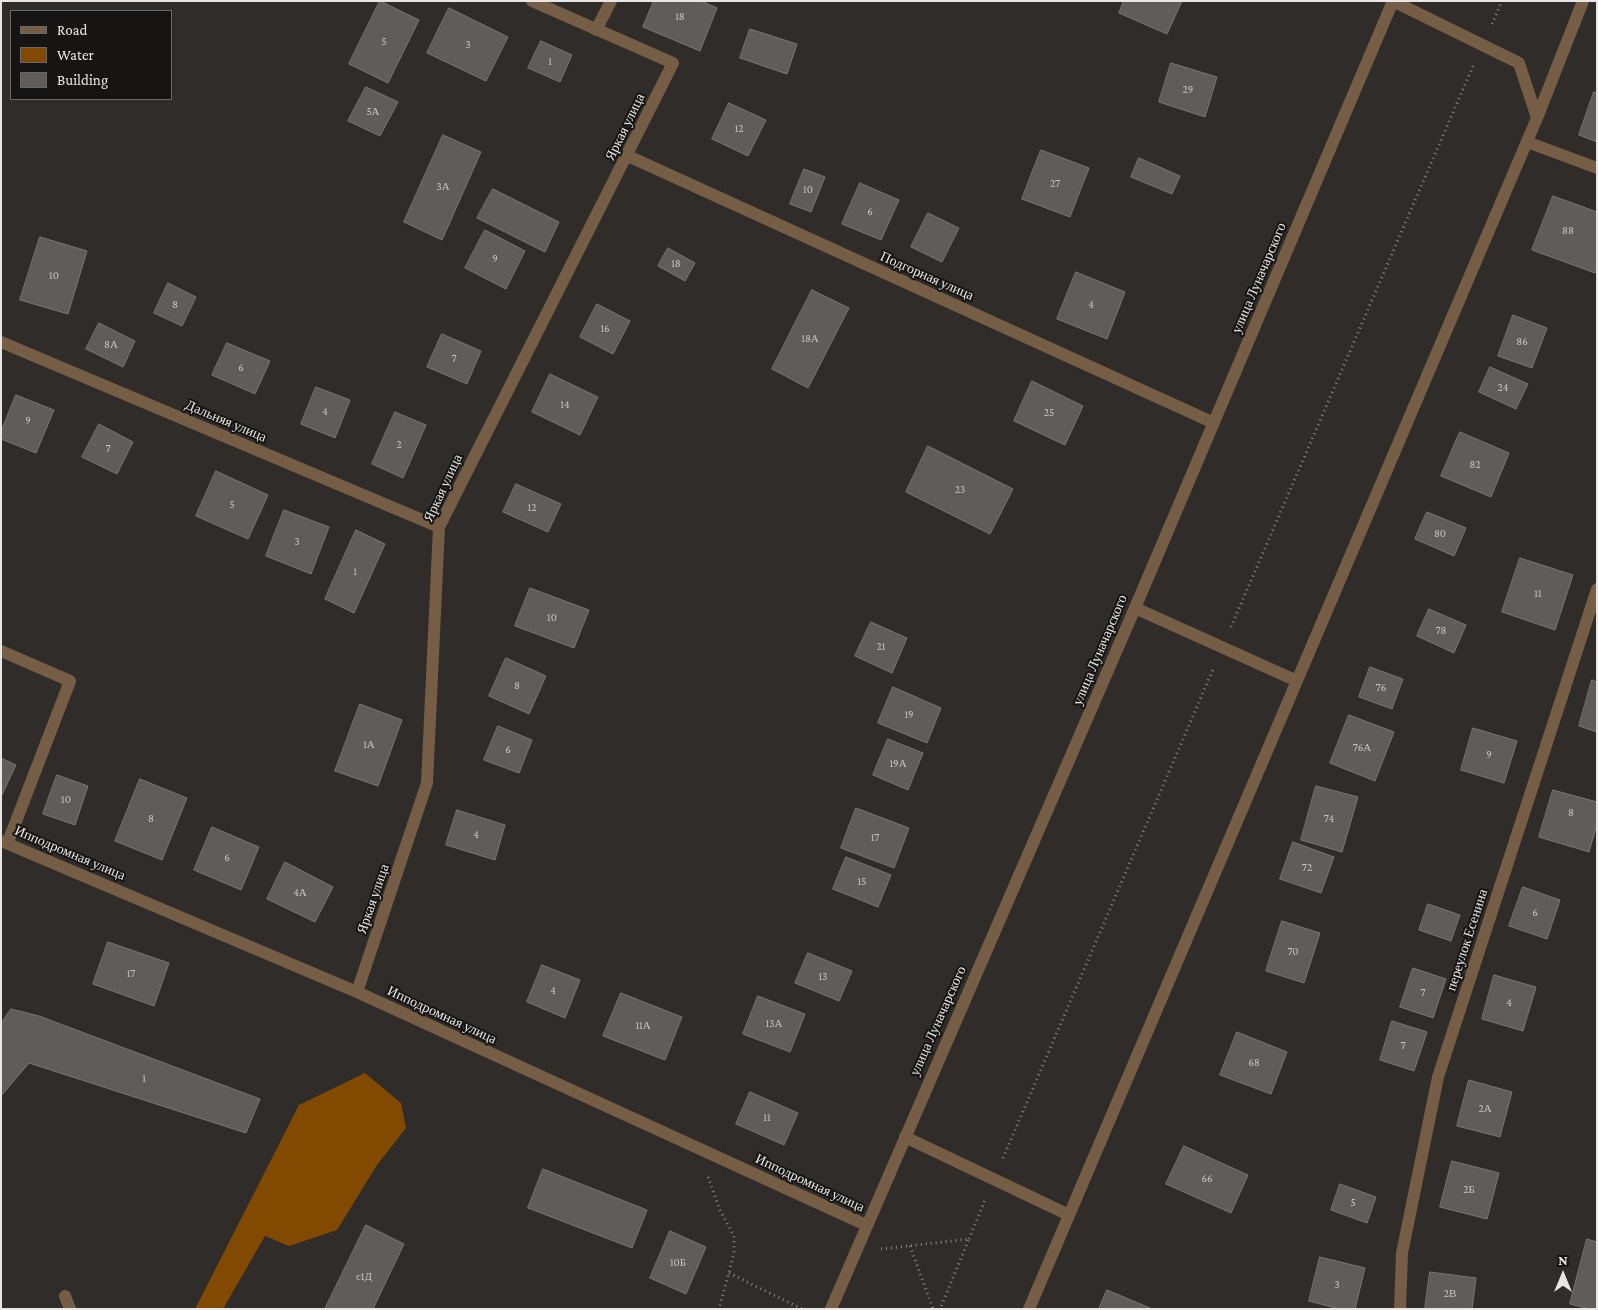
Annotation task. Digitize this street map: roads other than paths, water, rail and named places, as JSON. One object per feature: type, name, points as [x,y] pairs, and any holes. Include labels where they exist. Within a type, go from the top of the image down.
[{"type":"street","points":[[532,1],[596,30],[611,1]]},
{"type":"street","points":[[1393,1],[1519,62],[1537,118]]},
{"type":"street","name":"улица Луначарского","points":[[830,1309],[1135,608],[1393,1]]},
{"type":"street","points":[[1029,1309],[1527,142],[1583,1]]},
{"type":"street","name":"Яркая улица","points":[[357,992],[428,783],[439,527],[674,63],[596,30]]},
{"type":"street","points":[[1527,142],[1597,168]]},
{"type":"street","name":"Подгорная улица","points":[[628,156],[1214,423]]},
{"type":"street","name":"Дальняя улица","points":[[1,342],[439,527]]},
{"type":"street","name":"переулок Есенина","points":[[1400,1309],[1402,1253],[1438,1077],[1597,589]]},
{"type":"street","points":[[1135,608],[1297,681]]},
{"type":"street","points":[[1,650],[70,681],[4,842]]},
{"type":"street","name":"Ипподромная улица","points":[[4,842],[357,992],[866,1225]]},
{"type":"street","points":[[905,1137],[1069,1215]]},
{"type":"street","points":[[65,1296],[70,1309]]},
{"type":"water","points":[[365,1073],[401,1103],[406,1128],[377,1165],[337,1230],[289,1246],[265,1236],[223,1309],[195,1309],[299,1105]]}]
